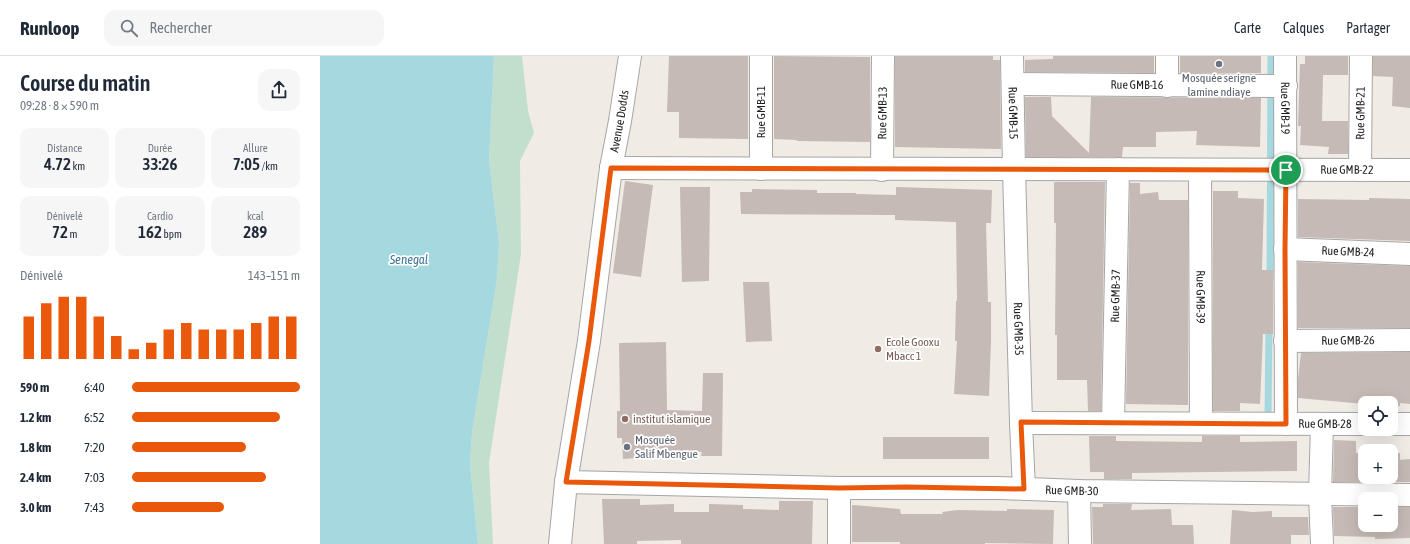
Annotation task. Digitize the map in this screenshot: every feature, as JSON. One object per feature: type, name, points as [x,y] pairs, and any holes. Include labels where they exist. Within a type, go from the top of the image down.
[{"type":"street","name":"Avenue Dodds","points":[[560,544],[566,482],[589,341],[611,168],[630,56]]},
{"type":"street","name":"Rue GMB-11","points":[[761,56],[761,169]]},
{"type":"street","name":"Rue GMB-13","points":[[882,170],[883,56]]},
{"type":"street","name":"Rue GMB-15","points":[[1012,56],[1014,169]]},
{"type":"street","points":[[1166,56],[1167,86]]},
{"type":"street","name":"Rue GMB-19","points":[[1285,56],[1286,424]]},
{"type":"street","name":"Rue GMB-21","points":[[1360,56],[1360,170]]},
{"type":"street","name":"Rue GMB-16","points":[[1013,84],[1286,86]]},
{"type":"street","name":"Rue GMB-22","points":[[611,168],[882,170],[1410,170]]},
{"type":"street","name":"Rue GMB-35","points":[[1014,169],[1024,489]]},
{"type":"street","name":"Rue GMB-37","points":[[1113,423],[1118,169]]},
{"type":"street","name":"Rue GMB-39","points":[[1200,170],[1201,423]]},
{"type":"street","name":"Rue GMB-24","points":[[1285,249],[1410,254]]},
{"type":"street","name":"Rue GMB-26","points":[[1285,341],[1410,340]]},
{"type":"street","name":"Rue GMB-28","points":[[1021,422],[1358,424]]},
{"type":"street","points":[[1322,424],[1320,495],[1322,544]]},
{"type":"street","points":[[1398,424],[1410,424]]},
{"type":"street","name":"Rue GMB-30","points":[[566,482],[839,488],[907,487],[1320,495],[1410,495]]},
{"type":"street","points":[[839,488],[839,544]]},
{"type":"street","points":[[1079,491],[1080,544]]},
{"type":"green space","points":[[494,56],[522,56],[528,111],[534,133],[520,161],[521,254],[489,463],[493,544],[478,544],[470,464],[472,433],[497,279],[499,242],[489,160]]},
{"type":"water","name":"Senegal","points":[[320,56],[494,56],[489,160],[499,242],[497,279],[472,433],[470,464],[478,544],[320,544]]},
{"type":"building","points":[[669,56],[748,56],[748,139],[679,138],[679,112],[667,112]]},
{"type":"building","points":[[774,56],[870,57],[870,142],[797,141],[774,139]]},
{"type":"building","points":[[895,56],[993,56],[993,60],[1000,60],[1001,149],[895,147]]},
{"type":"building","points":[[1053,56],[1154,56],[1154,73],[1025,72],[1025,60],[1053,59]]},
{"type":"building","name":"Mosquée serigne lamine ndiaye","points":[[1180,56],[1261,56],[1261,73],[1180,73]]},
{"type":"building","points":[[1305,56],[1348,56],[1348,75],[1323,75],[1322,121],[1348,121],[1348,154],[1328,154],[1329,147],[1300,145],[1301,126],[1298,126],[1300,64],[1305,64]]},
{"type":"building","points":[[1373,56],[1410,56],[1410,108],[1392,106],[1393,77],[1373,76]]},
{"type":"building","points":[[1025,97],[1051,97],[1052,116],[1089,153],[1091,97],[1261,98],[1260,147],[1196,145],[1197,131],[1156,132],[1156,147],[1123,147],[1122,157],[1026,157]]},
{"type":"building","points":[[625,181],[653,185],[641,277],[613,273]]},
{"type":"building","points":[[1054,182],[1105,182],[1101,411],[1088,411],[1087,380],[1057,380],[1057,335],[1055,335],[1056,223],[1054,223]]},
{"type":"building","points":[[1130,183],[1140,183],[1140,194],[1158,192],[1159,200],[1188,200],[1188,405],[1126,404]]},
{"type":"building","points":[[680,187],[710,187],[709,281],[682,282]]},
{"type":"building","points":[[896,187],[992,190],[991,223],[986,223],[988,302],[991,302],[989,396],[954,394],[957,341],[955,341],[957,301],[956,222],[895,220],[895,215],[741,214],[740,192],[752,192],[752,189],[817,190],[817,193],[896,195]]},
{"type":"building","points":[[1213,191],[1238,191],[1238,198],[1264,199],[1262,270],[1273,270],[1273,334],[1263,334],[1260,404],[1240,403],[1240,411],[1213,411]]},
{"type":"building","points":[[1369,198],[1410,199],[1410,241],[1298,237],[1298,199],[1369,200]]},
{"type":"building","points":[[1298,262],[1410,266],[1410,328],[1298,328]]},
{"type":"building","points":[[743,282],[769,282],[772,341],[746,342]]},
{"type":"building","points":[[666,342],[667,410],[702,411],[703,373],[723,373],[722,456],[701,456],[702,452],[650,450],[651,457],[623,459],[622,438],[617,438],[617,411],[620,411],[619,343]]},
{"type":"building","points":[[1410,352],[1410,404],[1400,403],[1400,406],[1398,406],[1398,396],[1358,396],[1358,403],[1298,398],[1298,379],[1301,353]]},
{"type":"building","points":[[1089,436],[1116,436],[1116,441],[1202,442],[1202,436],[1240,436],[1240,442],[1297,441],[1297,471],[1132,473],[1132,479],[1104,479],[1104,472],[1090,472]]},
{"type":"building","points":[[883,437],[989,437],[989,459],[883,459]]},
{"type":"building","points":[[1334,440],[1356,441],[1356,453],[1358,453],[1358,482],[1333,482]]},
{"type":"building","points":[[1398,453],[1400,453],[1400,460],[1410,459],[1410,482],[1398,482]]},
{"type":"building","points":[[602,499],[640,499],[640,505],[674,504],[674,512],[709,512],[709,504],[743,505],[743,509],[779,510],[779,501],[813,501],[812,544],[681,544],[681,540],[637,541],[637,544],[604,544]]},
{"type":"building","points":[[1103,504],[1132,504],[1131,510],[1171,509],[1172,525],[1193,525],[1194,544],[1093,544],[1092,507],[1103,507]]},
{"type":"building","points":[[853,505],[900,509],[901,514],[943,514],[942,512],[958,510],[1054,510],[1053,544],[900,544],[900,542],[852,542]]},
{"type":"building","points":[[1333,507],[1358,507],[1358,532],[1398,532],[1398,507],[1410,507],[1410,538],[1375,539],[1375,537],[1334,536]]},
{"type":"building","points":[[1232,510],[1253,512],[1272,511],[1272,517],[1308,517],[1309,535],[1291,535],[1291,544],[1230,544]]},
{"type":"waterway","points":[[1270,280],[1271,56]]},
{"type":"waterway","points":[[1268,419],[1269,326]]},
{"type":"place","name":"Mosquée serigne lamine ndiaye","points":[[1219,64]]},
{"type":"place","name":"Ecole Gooxu Mbacc 1","points":[[878,349]]},
{"type":"place","name":"institut islamique","points":[[625,419]]},
{"type":"place","name":"Mosquée Salif Mbengue","points":[[627,447]]},
{"type":"route","points":[[611,168],[1286,170],[1286,424],[1021,422],[1024,489],[907,487],[839,488],[566,482],[589,341],[611,168]]}]
